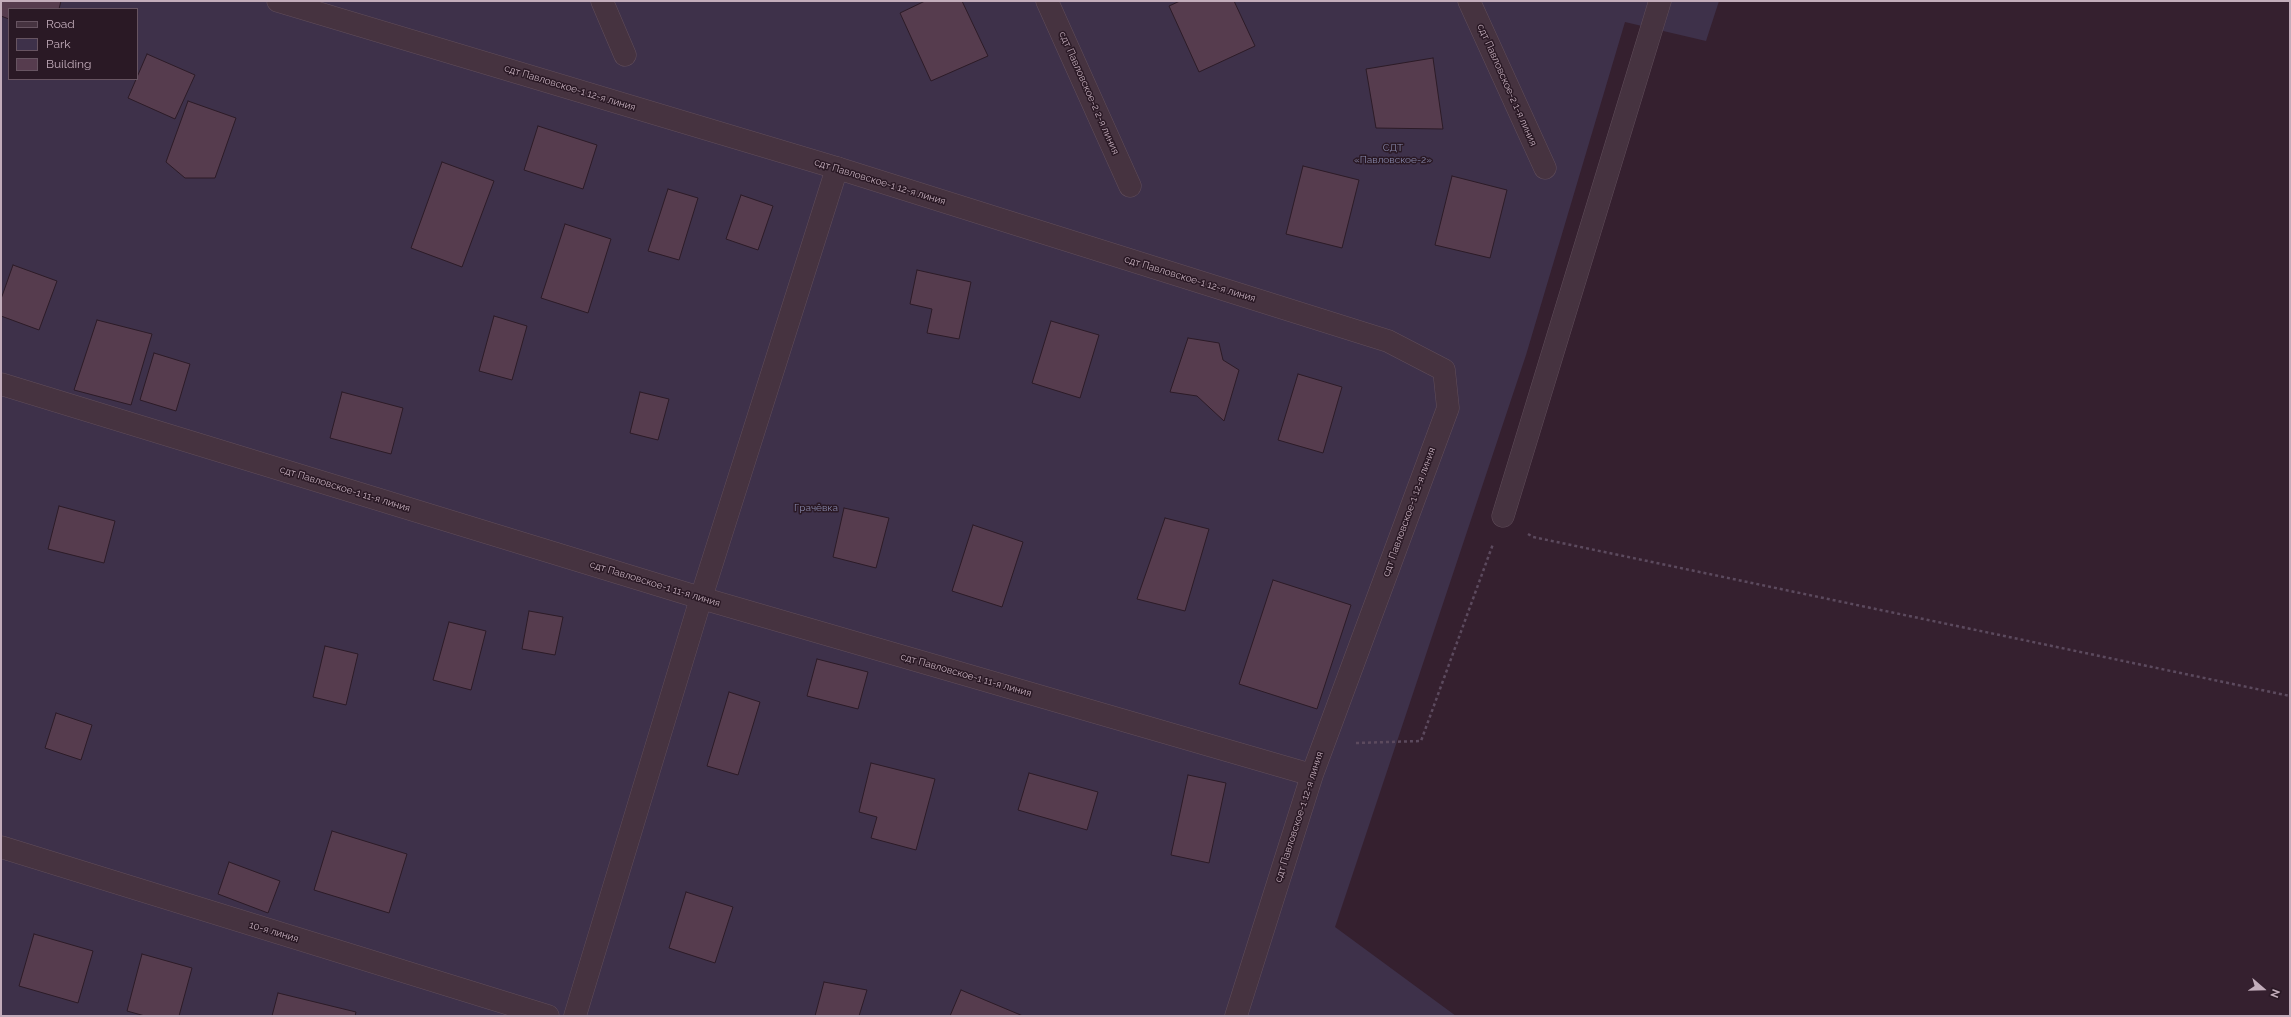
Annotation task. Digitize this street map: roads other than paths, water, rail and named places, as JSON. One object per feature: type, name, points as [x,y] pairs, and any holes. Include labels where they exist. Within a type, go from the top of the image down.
[{"type":"street","name":"сдт Павловское-1 12-я линия","points":[[278,1],[837,168],[1388,341],[1444,370],[1448,408],[1312,775],[1236,1016]]},
{"type":"street","points":[[602,1],[625,55]]},
{"type":"street","name":"сдт Павловское-2 2-я линия","points":[[1048,1],[1130,186]]},
{"type":"street","name":"сдт Павловское-2 1-я линия","points":[[1469,1],[1545,168]]},
{"type":"street","points":[[1503,516],[1660,1]]},
{"type":"street","points":[[575,1016],[701,598],[837,168]]},
{"type":"street","name":"сдт Павловское-1 11-я линия","points":[[1,384],[701,598],[1312,775]]},
{"type":"street","name":"10-я линия","points":[[1,848],[548,1016]]},
{"type":"park label","name":"СДТ «Павловское-2»","points":[[1393,154]]},
{"type":"park label","name":"Грачёвка","points":[[816,508]]}]
